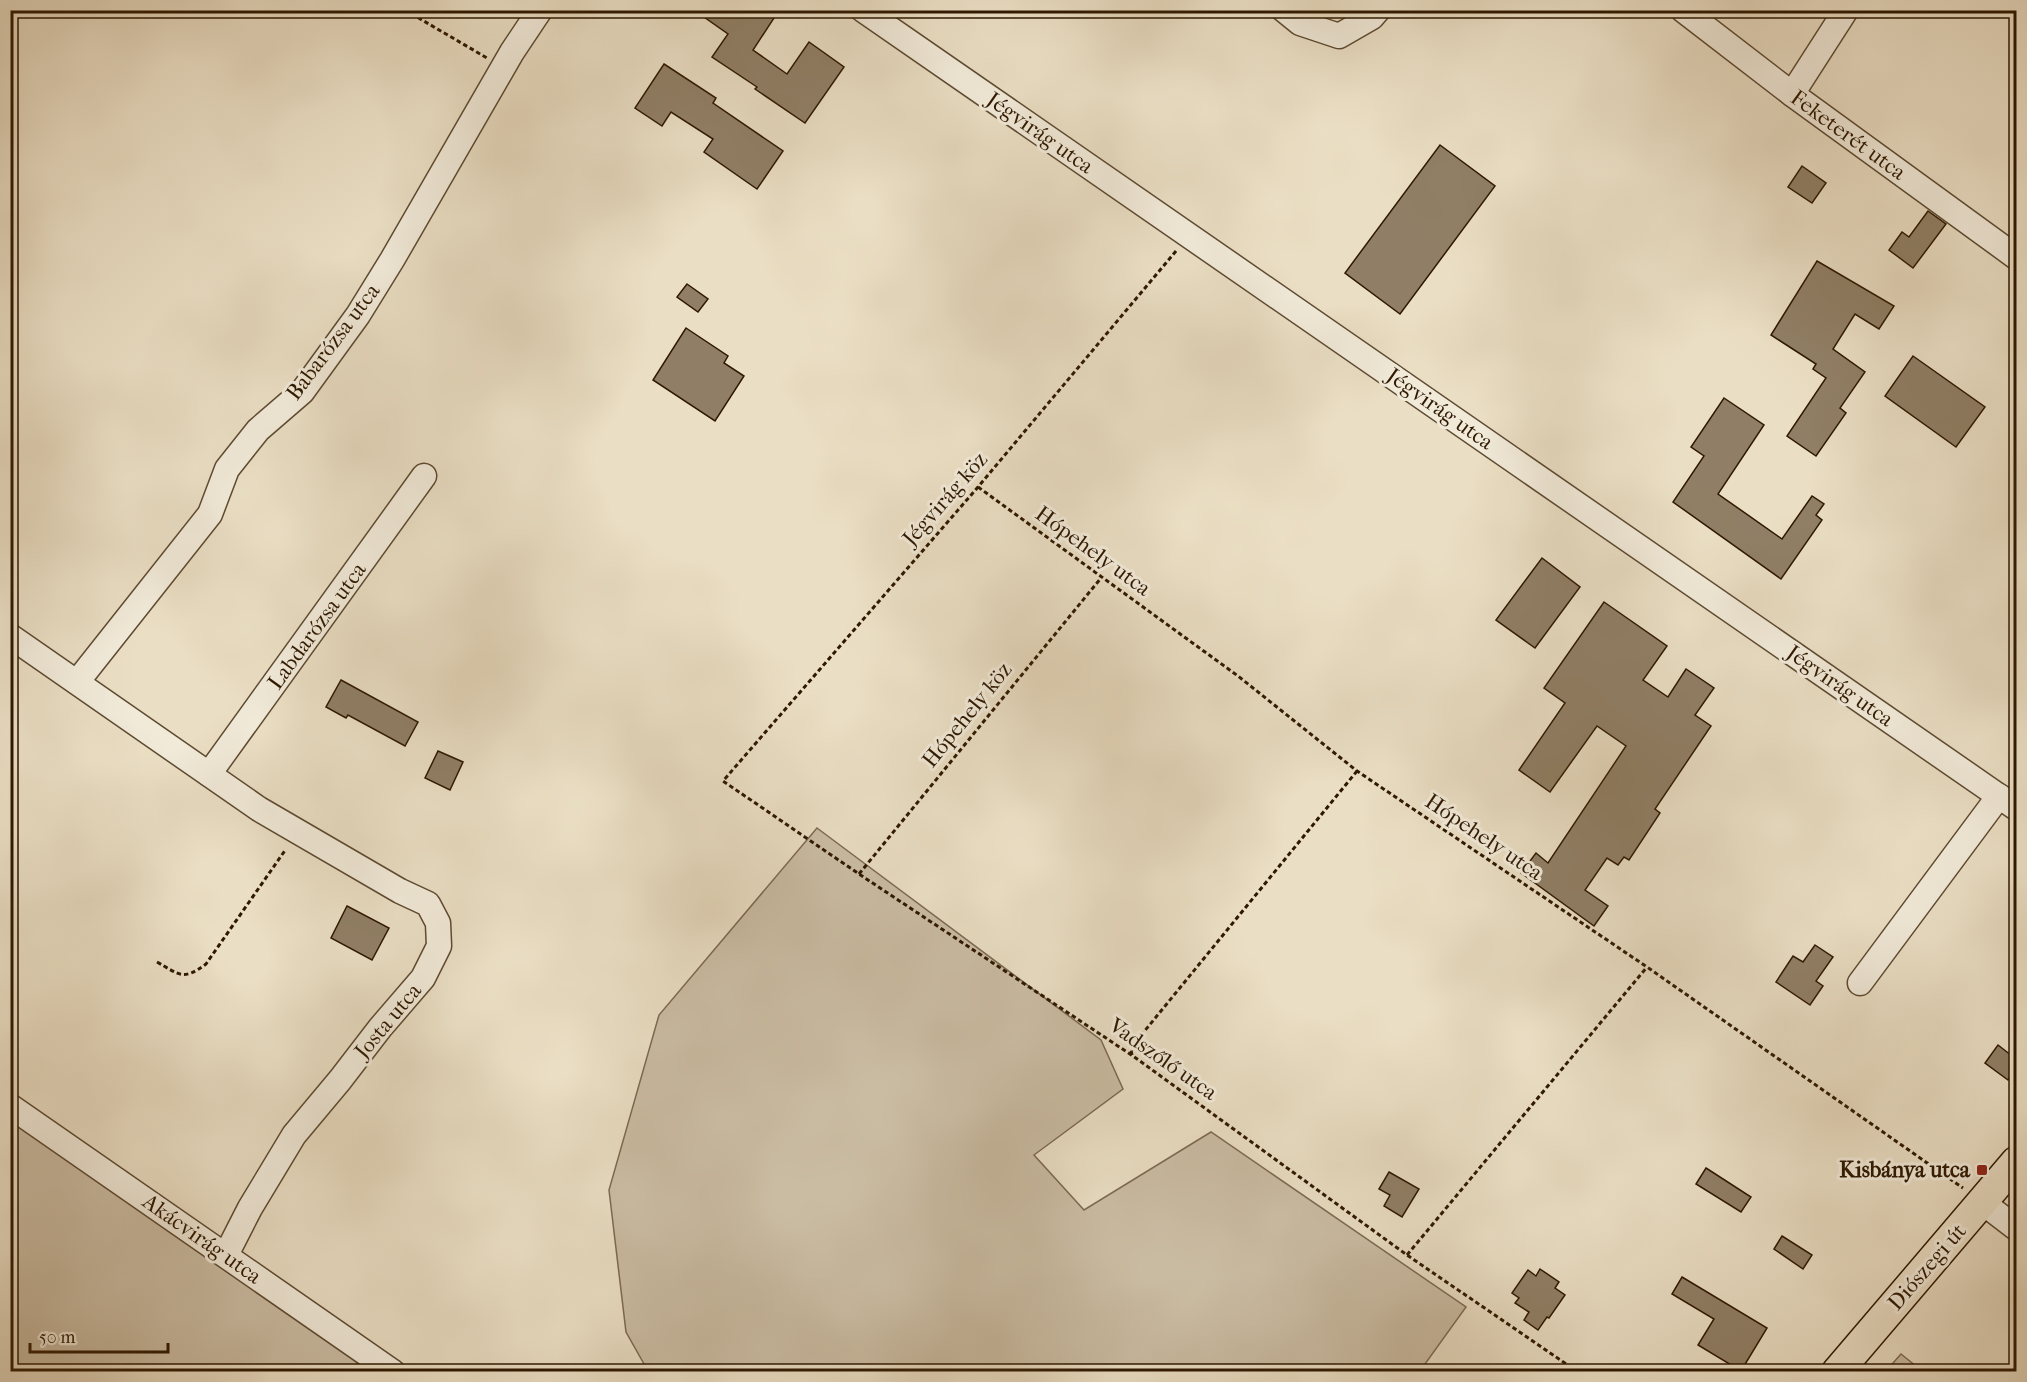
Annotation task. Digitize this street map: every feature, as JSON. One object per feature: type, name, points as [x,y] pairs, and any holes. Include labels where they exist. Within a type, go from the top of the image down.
[{"type":"main road","name":"Diószegi út","points":[[1837,1371],[2016,1162]]},
{"type":"street","name":"Babarózsa utca","points":[[77,682],[210,514],[228,469],[258,430],[302,392],[358,315],[503,67],[540,10]]},
{"type":"street","name":"Jégvirág utca","points":[[863,10],[2008,802]]},
{"type":"street","points":[[1284,10],[1300,23],[1339,36],[1372,17],[1378,10]]},
{"type":"street","name":"Feketerét utca","points":[[1683,10],[1791,94],[2016,257]]},
{"type":"street","points":[[1791,94],[1846,10]]},
{"type":"street","name":"Labdarózsa utca","points":[[209,774],[424,476]]},
{"type":"street","name":"Josta utca","points":[[10,636],[259,809],[400,891],[428,904],[438,923],[439,946],[423,978],[294,1135],[250,1208],[226,1255]]},
{"type":"street","points":[[1860,983],[2008,802]]},
{"type":"street","name":"Akácvirág utca","points":[[10,1106],[393,1371]]},
{"type":"street","points":[[1982,1202],[2016,1228]]},
{"type":"path","points":[[10,30],[24,10]]},
{"type":"path","points":[[405,10],[503,67]]},
{"type":"path","name":"Jégvirág köz","points":[[723,781],[978,487],[1189,236]]},
{"type":"path","name":"Hópehely utca","points":[[978,487],[1238,676],[1357,771],[1647,967],[1982,1202]]},
{"type":"path","name":"Hópehely köz","points":[[859,874],[1101,578]]},
{"type":"path","points":[[1133,1056],[1131,1050],[1134,1044],[1357,771]]},
{"type":"path","name":"Vadszőlő utca","points":[[723,781],[1133,1056],[1407,1255],[1578,1371]]},
{"type":"path","points":[[157,962],[178,975],[192,975],[206,964],[297,832]]},
{"type":"path","points":[[1407,1255],[1647,967]]},
{"type":"shaded area","points":[[817,828],[1101,1040],[1123,1089],[1034,1155],[1084,1210],[1211,1132],[1466,1307],[1420,1371],[648,1371],[626,1332],[609,1190],[659,1015]]},
{"type":"shaded area","points":[[11,1116],[383,1371],[11,1371]]},
{"type":"shaded area","points":[[1901,1354],[1922,1371],[1886,1371]]},
{"type":"building","points":[[694,10],[763,10],[774,18],[753,50],[787,74],[809,42],[844,67],[805,123],[712,57],[728,34]]},
{"type":"building","points":[[664,64],[716,98],[713,103],[783,151],[757,189],[704,152],[713,139],[671,112],[662,126],[635,108]]},
{"type":"building","points":[[1440,145],[1495,186],[1400,314],[1345,273]]},
{"type":"building","points":[[1802,166],[1826,183],[1812,203],[1788,187]]},
{"type":"building","points":[[1928,211],[1946,224],[1913,268],[1889,250],[1902,232],[1909,237]]},
{"type":"building","points":[[1817,261],[1894,306],[1879,329],[1855,314],[1833,349],[1865,372],[1840,408],[1846,413],[1816,456],[1787,436],[1826,378],[1813,369],[1816,364],[1771,335]]},
{"type":"building","points":[[687,284],[708,299],[698,312],[677,297]]},
{"type":"building","points":[[686,328],[728,356],[724,363],[744,376],[715,421],[653,380]]},
{"type":"building","points":[[1913,356],[1985,407],[1956,447],[1885,396]]},
{"type":"building","points":[[1724,398],[1764,425],[1718,494],[1782,539],[1812,496],[1824,504],[1816,515],[1822,520],[1781,579],[1673,502],[1704,456],[1691,447]]},
{"type":"building","points":[[1542,558],[1580,587],[1535,648],[1496,620]]},
{"type":"building","points":[[1604,602],[1667,646],[1643,680],[1668,697],[1686,669],[1714,688],[1695,715],[1711,726],[1655,809],[1660,813],[1629,860],[1624,857],[1618,865],[1607,858],[1585,890],[1608,906],[1594,926],[1521,873],[1536,853],[1548,863],[1626,746],[1597,726],[1550,792],[1519,770],[1565,703],[1544,688]]},
{"type":"building","points":[[341,680],[418,722],[405,746],[348,715],[346,718],[326,707]]},
{"type":"building","points":[[438,751],[463,762],[450,790],[425,778]]},
{"type":"building","points":[[347,906],[389,928],[372,960],[331,938]]},
{"type":"building","points":[[1815,945],[1833,957],[1816,981],[1823,986],[1810,1005],[1776,982],[1793,956],[1803,962]]},
{"type":"building","points":[[1998,1045],[2016,1059],[2016,1068],[2008,1080],[1985,1063]]},
{"type":"building","points":[[1706,1168],[1751,1197],[1741,1212],[1696,1184]]},
{"type":"building","points":[[1389,1172],[1419,1189],[1402,1217],[1384,1206],[1390,1195],[1379,1189]]},
{"type":"building","points":[[1782,1236],[1812,1255],[1803,1269],[1774,1249]]},
{"type":"building","points":[[1540,1269],[1559,1282],[1555,1288],[1565,1295],[1538,1330],[1524,1320],[1529,1312],[1515,1303],[1519,1298],[1512,1293],[1528,1270],[1536,1276]]},
{"type":"building","points":[[1682,1277],[1767,1328],[1741,1371],[1698,1345],[1714,1319],[1672,1294]]},
{"type":"place","name":"Kisbánya utca","points":[[1982,1170]]}]
